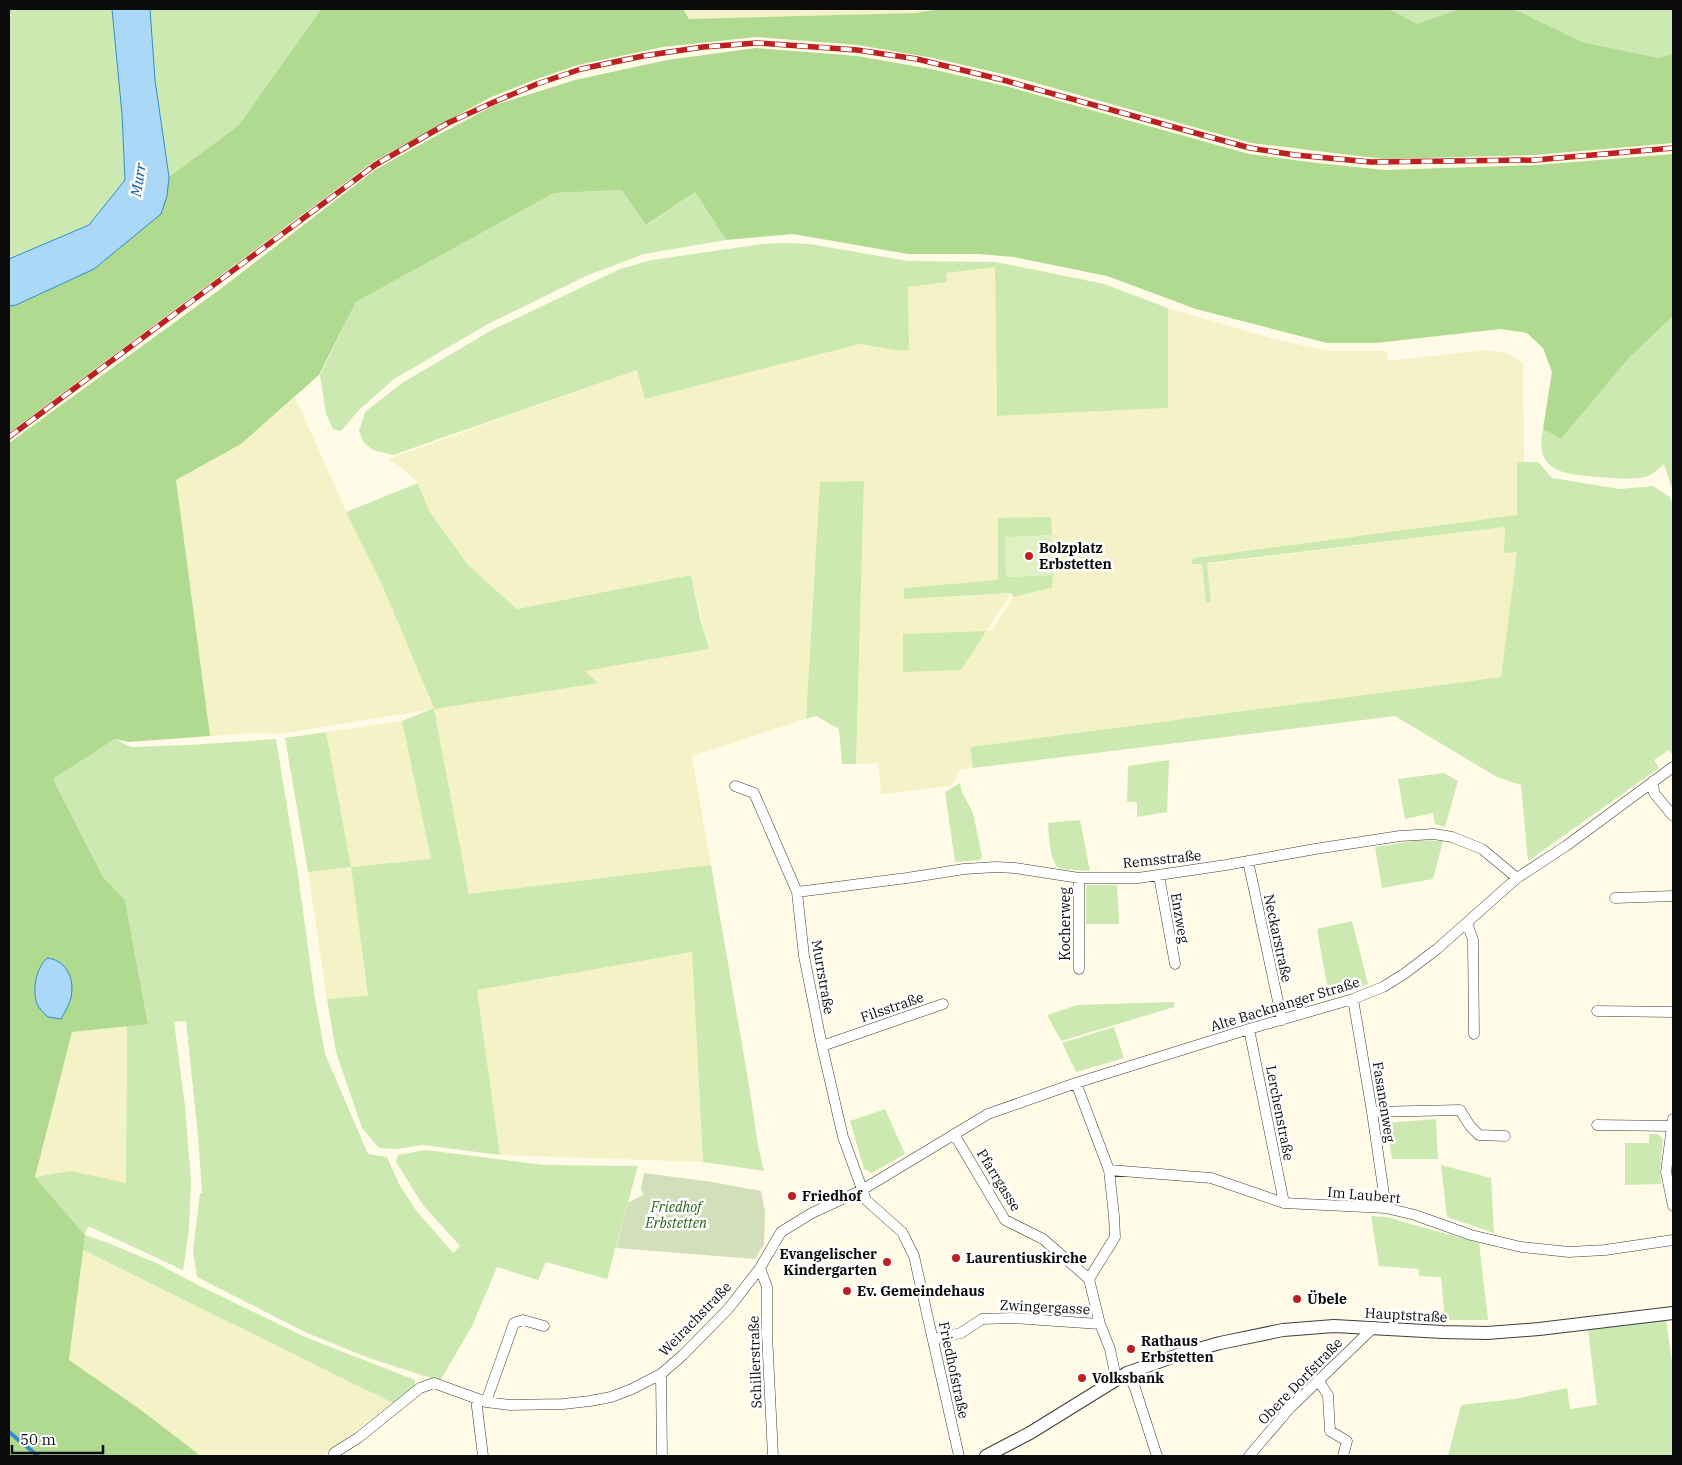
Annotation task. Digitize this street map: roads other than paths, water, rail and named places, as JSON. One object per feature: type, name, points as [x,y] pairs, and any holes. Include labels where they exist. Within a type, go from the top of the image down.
[{"type":"street","name":"Alte Backnanger Straße","points":[[862,1190],[988,1114],[1076,1083],[1353,999],[1383,987],[1404,974],[1467,923],[1517,878],[1566,846],[1673,767]]},
{"type":"street","points":[[1653,781],[1654,793],[1673,816]]},
{"type":"street","name":"Murrstraße","points":[[735,786],[754,793],[797,892],[804,956],[822,1046],[843,1138],[862,1190]]},
{"type":"street","name":"Remsstraße","points":[[797,892],[996,866],[1079,878],[1138,878],[1248,862],[1315,849],[1400,836],[1434,834],[1452,837],[1482,850],[1517,878]]},
{"type":"street","name":"Neckarstraße","points":[[1248,862],[1282,1020]]},
{"type":"street","name":"Enzweg","points":[[1159,876],[1175,964]]},
{"type":"street","name":"Kocherweg","points":[[1079,878],[1079,969]]},
{"type":"street","points":[[1615,898],[1673,896]]},
{"type":"street","points":[[1467,923],[1472,940],[1474,1034]]},
{"type":"street","name":"Fasanenweg","points":[[1353,999],[1386,1208]]},
{"type":"street","name":"Filsstraße","points":[[822,1046],[944,1004]]},
{"type":"street","points":[[1597,1011],[1673,1012]]},
{"type":"street","name":"Lerchenstraße","points":[[1249,1029],[1284,1203]]},
{"type":"street","points":[[1076,1083],[1109,1170],[1115,1237],[1088,1280],[1100,1324],[1122,1376],[1135,1388],[1157,1456]]},
{"type":"street","points":[[1372,1112],[1460,1110],[1470,1126],[1479,1135],[1505,1136]]},
{"type":"street","points":[[1597,1126],[1672,1123],[1666,1172],[1673,1206]]},
{"type":"street","name":"Pfarrgasse","points":[[954,1134],[1005,1220],[1043,1239],[1088,1280]]},
{"type":"street","name":"Im Laubert","points":[[1109,1170],[1211,1178],[1284,1203],[1386,1208],[1415,1215],[1472,1235],[1521,1247],[1569,1252],[1605,1250],[1673,1240]]},
{"type":"street","name":"Weirachstraße","points":[[334,1455],[420,1388],[434,1383],[481,1400],[510,1405],[536,1406],[590,1401],[611,1397],[632,1389],[660,1374],[683,1355],[729,1308],[760,1268],[782,1232],[812,1213],[862,1190]]},
{"type":"street","name":"Friedhofstraße","points":[[862,1190],[866,1200],[902,1232],[914,1256],[959,1456]]},
{"type":"street","name":"Schillerstraße","points":[[760,1268],[767,1287],[767,1334],[773,1456]]},
{"type":"street","name":"Hauptstraße","points":[[986,1456],[1052,1419],[1122,1376],[1196,1350],[1283,1330],[1334,1326],[1487,1333],[1539,1329],[1673,1313]]},
{"type":"street","name":"Zwingergasse","points":[[934,1340],[961,1333],[982,1318],[1012,1318],[1100,1324]]},
{"type":"street","points":[[483,1456],[481,1400],[514,1323],[523,1320],[544,1326]]},
{"type":"street","name":"Obere Dorfstraße","points":[[1249,1456],[1290,1408],[1374,1328]]},
{"type":"street","points":[[660,1374],[662,1456]]},
{"type":"street","points":[[1318,1380],[1328,1394],[1330,1431],[1347,1442],[1343,1456]]},
{"type":"water","name":"Murr","points":[[112,9],[150,9],[155,80],[169,177],[167,196],[161,214],[94,269],[16,305],[9,306],[9,259],[89,225],[125,180],[122,114]]},
{"type":"water","points":[[47,958],[65,967],[71,980],[72,994],[61,1019],[48,1017],[37,1004],[36,980],[40,968]]},
{"type":"waterway","points":[[9,1432],[38,1456]]},
{"type":"railway","points":[[9,437],[375,165],[448,123],[537,84],[581,69],[643,56],[703,47],[757,43],[857,50],[917,59],[1003,80],[1250,148],[1295,155],[1371,162],[1535,160],[1673,148]]},
{"type":"place","name":"Bolzplatz Erbstetten","points":[[1029,556]]},
{"type":"place","name":"Friedhof","points":[[792,1196]]},
{"type":"place","name":"Laurentiuskirche","points":[[956,1258]]},
{"type":"place","name":"Evangelischer Kindergarten","points":[[887,1262]]},
{"type":"place","name":"Ev. Gemeindehaus","points":[[847,1291]]},
{"type":"place","name":"Übele","points":[[1297,1299]]},
{"type":"place","name":"Rathaus Erbstetten","points":[[1131,1349]]},
{"type":"place","name":"Volksbank","points":[[1082,1378]]},
{"type":"park label","name":"Friedhof Erbstetten","points":[[676,1216]]}]
